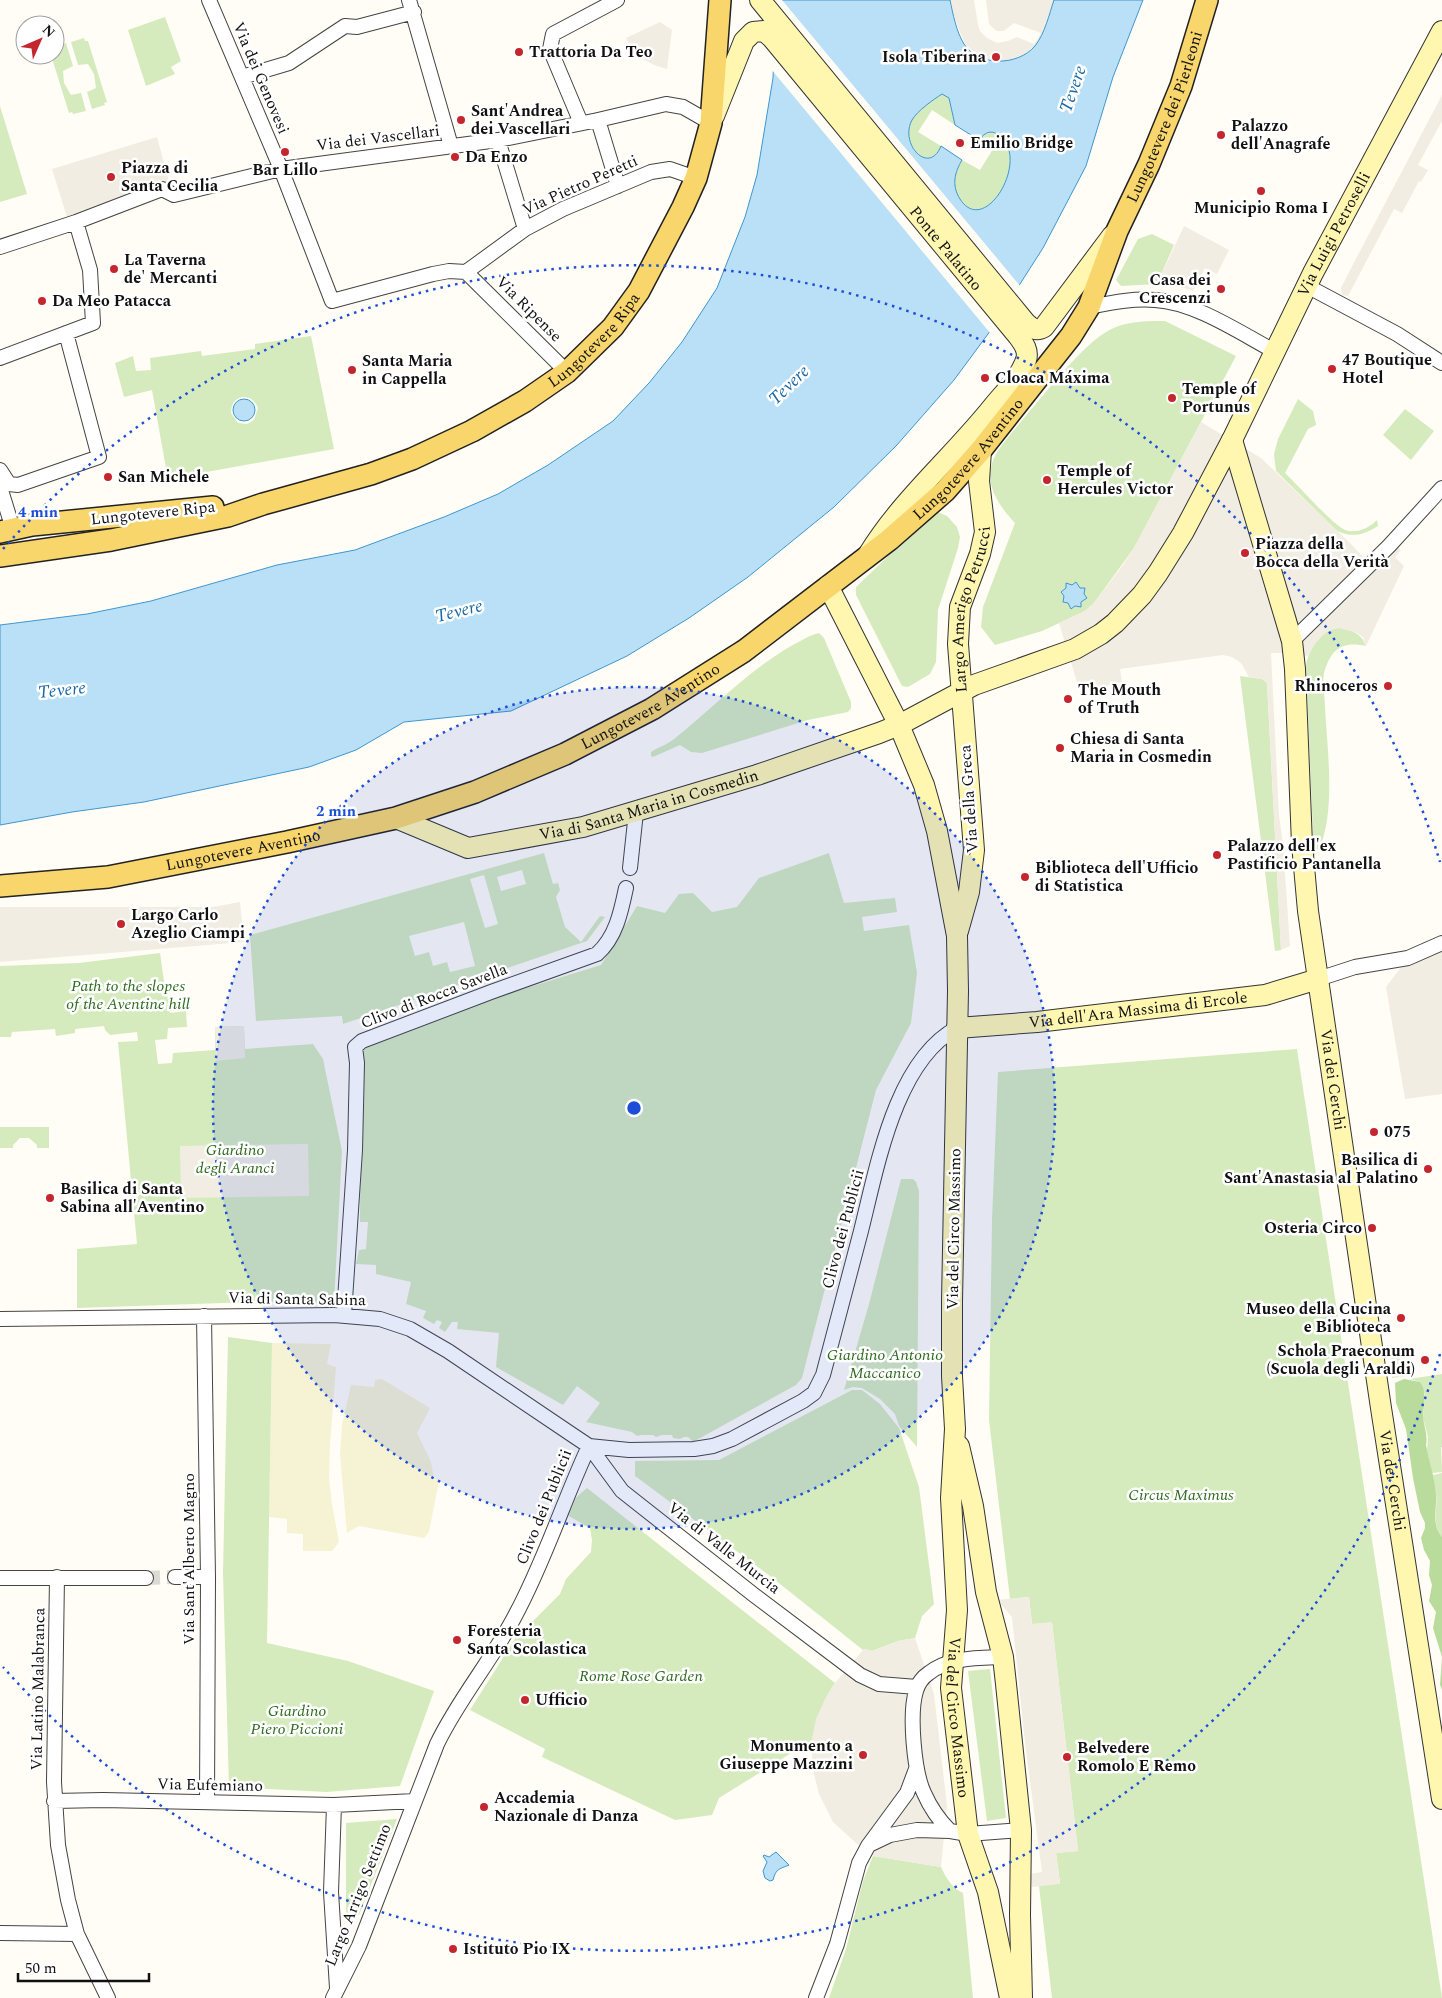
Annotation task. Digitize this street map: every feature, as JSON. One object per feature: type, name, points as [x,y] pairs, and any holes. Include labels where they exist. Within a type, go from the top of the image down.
[{"type":"main road","name":"Lungotevere Ripa","points":[[0,556],[111,540],[228,516],[352,479],[412,459],[472,430],[525,401],[567,372],[613,327],[639,291],[696,178],[712,123],[720,0]]},
{"type":"main road","name":"Ponte Palatino","points":[[760,0],[1022,329],[1027,354],[1017,376],[956,450],[897,513],[882,532],[866,558]]},
{"type":"main road","name":"Lungotevere dei Pierleoni","points":[[1116,231],[1149,164],[1181,86],[1207,0]]},
{"type":"main road","name":"Ponte Palatino","points":[[712,123],[744,41],[751,34],[761,30],[772,38],[1022,329]]},
{"type":"main road","name":"Via Luigi Petroselli","points":[[1232,440],[1307,286],[1442,31]]},
{"type":"main road","points":[[1022,329],[1040,330],[1044,328],[1116,231]]},
{"type":"main road","name":"Lungotevere Aventino","points":[[0,886],[108,877],[288,842],[396,818],[475,792],[565,754],[621,726],[744,651],[866,558],[938,498],[981,450],[1071,336],[1089,307],[1116,231]]},
{"type":"main road","points":[[1232,440],[1293,648]]},
{"type":"main road","points":[[962,692],[992,678],[1075,649],[1095,638],[1115,623],[1142,594],[1158,573],[1183,533],[1232,440]]},
{"type":"main road","name":"Largo Amerigo Petrucci","points":[[900,725],[962,692],[958,616],[980,554],[985,532],[979,481],[981,450]]},
{"type":"main road","name":"Lungotevere Ripa","points":[[7,530],[78,520],[213,506],[263,504]]},
{"type":"main road","points":[[828,586],[900,725]]},
{"type":"main road","name":"Via dei Cerchi","points":[[1293,648],[1304,873],[1378,1388],[1442,1799]]},
{"type":"main road","name":"Via della Greca","points":[[957,936],[969,892],[974,850],[962,692]]},
{"type":"main road","name":"Via della Greca","points":[[900,725],[916,763],[931,808],[942,853],[957,936],[957,1028]]},
{"type":"main road","name":"Via di Santa Maria in Cosmedin","points":[[396,818],[468,848],[560,832],[636,812],[757,775],[900,725]]},
{"type":"main road","name":"Via dell'Ara Massima di Ercole","points":[[957,1028],[1037,1022],[1265,995],[1318,979]]},
{"type":"main road","name":"Via del Circo Massimo","points":[[957,1028],[952,1340],[955,1429],[951,1498],[957,1610],[951,1688],[959,1833],[988,1892],[1010,1998]]},
{"type":"main road","name":"Via del Circo Massimo","points":[[955,1429],[973,1506],[986,1592],[1002,1657],[1021,1830],[1020,1915],[1022,1998]]},
{"type":"street","name":"Via dei Genovesi","points":[[209,0],[281,169],[332,301],[441,273],[466,272]]},
{"type":"street","points":[[580,124],[550,49],[553,34],[617,0]]},
{"type":"street","points":[[242,78],[289,63],[346,26],[357,27],[412,6],[451,146]]},
{"type":"street","name":"Via dei Vascellari","points":[[76,222],[162,189],[174,195],[281,169],[498,140],[580,124],[666,104],[683,107],[712,123]]},
{"type":"street","points":[[598,120],[618,186]]},
{"type":"street","points":[[498,140],[525,229]]},
{"type":"street","name":"Via Pietro Peretti","points":[[466,272],[525,229],[618,186],[659,170],[679,171],[696,178]]},
{"type":"street","points":[[0,246],[76,222],[90,270],[93,323],[0,358]]},
{"type":"street","name":"Via Ripense","points":[[466,272],[567,372]]},
{"type":"street","points":[[1307,286],[1397,334],[1442,363]]},
{"type":"street","points":[[1089,307],[1134,300],[1168,302],[1206,315],[1276,352]]},
{"type":"street","points":[[0,470],[9,484],[18,485],[99,457],[66,333]]},
{"type":"street","points":[[0,487],[7,530]]},
{"type":"street","points":[[1293,648],[1442,488]]},
{"type":"street","points":[[630,868],[636,812]]},
{"type":"street","name":"Clivo di Rocca Savella","points":[[344,1316],[355,1150],[357,1063],[355,1048],[362,1041],[597,954],[614,931],[626,888]]},
{"type":"street","points":[[1318,979],[1355,967],[1408,958],[1442,943]]},
{"type":"street","name":"Clivo dei Publicii","points":[[415,1802],[424,1774],[448,1721],[522,1604],[548,1548],[588,1446],[629,1450],[694,1449],[713,1446],[732,1439],[794,1406],[814,1393],[823,1374],[877,1169],[897,1105],[924,1056],[938,1040],[957,1028]]},
{"type":"street","name":"Via di Santa Sabina","points":[[0,1320],[204,1316],[344,1316],[380,1318],[416,1332],[448,1351],[588,1446]]},
{"type":"street","name":"Via Sant'Alberto Magno","points":[[204,1316],[208,1576],[207,1802]]},
{"type":"street","name":"Via di Valle Murcia","points":[[588,1446],[622,1491],[849,1667],[860,1675],[879,1684],[917,1687]]},
{"type":"street","points":[[175,1577],[208,1576]]},
{"type":"street","name":"Via Latino Malabranca","points":[[58,1577],[54,1801],[62,1869],[77,1934],[108,1998]]},
{"type":"street","points":[[0,1578],[146,1578]]},
{"type":"street","points":[[959,1833],[930,1806],[916,1768],[913,1710],[917,1687],[932,1670],[943,1664],[975,1658],[1002,1657]]},
{"type":"street","points":[[816,1998],[837,1944],[856,1869],[868,1846],[901,1803],[910,1787],[916,1768]]},
{"type":"street","name":"Via Eufemiano","points":[[54,1801],[334,1805]]},
{"type":"street","name":"Largo Arrigo Settimo","points":[[415,1802],[359,1946],[335,1993],[331,1892],[334,1805],[415,1802]]},
{"type":"street","points":[[868,1846],[890,1835],[904,1832],[931,1830],[959,1833],[1021,1830]]},
{"type":"street","points":[[0,1933],[77,1934]]},
{"type":"shaded area","points":[[950,0],[974,0],[980,31],[987,38],[997,43],[1017,37],[1034,44],[1041,33],[1014,23],[1004,31],[997,31],[993,28],[989,24],[986,0],[1054,0],[1043,33],[1034,47],[1021,57],[1003,61],[980,57],[965,44],[955,20]]},
{"type":"shaded area","points":[[660,22],[672,30],[667,69],[643,59],[633,51],[626,38]]},
{"type":"shaded area","points":[[1442,95],[1442,121],[1418,165],[1428,170],[1421,182],[1419,181],[1402,213],[1394,209],[1348,296],[1342,295],[1341,288]]},
{"type":"shaded area","name":"Piazza di Santa Cecilia","points":[[157,137],[171,189],[164,197],[91,225],[71,230],[52,169]]},
{"type":"shaded area","points":[[1184,226],[1229,250],[1217,274],[1205,268],[1193,291],[1157,284]]},
{"type":"shaded area","name":"Piazza della Bocca della Verità","points":[[1201,422],[1261,458],[1351,544],[1375,570],[1396,546],[1401,550],[1395,557],[1404,566],[1366,646],[1363,637],[1355,632],[1338,628],[1328,631],[1322,636],[1308,656],[1271,653],[1279,815],[1290,946],[1281,950],[1267,683],[1262,679],[1249,677],[1241,663],[1232,657],[1223,655],[1120,669],[1122,682],[1089,690],[1083,684],[1077,682],[1059,623],[1085,611],[1094,603],[1123,565],[1134,548]]},
{"type":"shaded area","name":"Largo Carlo Azeglio Ciampi","points":[[240,902],[244,942],[0,962],[0,907],[213,907]]},
{"type":"shaded area","points":[[1442,943],[1442,1094],[1405,1099],[1386,987],[1408,958]]},
{"type":"shaded area","points":[[244,1026],[245,1058],[216,1061],[215,1027]]},
{"type":"shaded area","points":[[308,1144],[309,1196],[181,1198],[180,1146]]},
{"type":"shaded area","points":[[272,1343],[331,1344],[327,1364],[336,1367],[329,1478],[339,1542],[332,1551],[303,1551],[303,1534],[287,1533],[287,1519],[269,1517]]},
{"type":"shaded area","points":[[382,1379],[430,1408],[417,1433],[431,1462],[434,1479],[439,1481],[429,1532],[424,1538],[359,1526],[347,1533],[340,1455],[342,1425],[351,1385],[374,1387],[375,1380]]},
{"type":"shaded area","name":"Belvedere Romolo E Remo","points":[[1029,1597],[1032,1624],[1052,1622],[1078,1851],[1056,1853],[1060,1884],[1032,1887],[1030,1874],[1042,1872],[1025,1743],[1012,1617],[997,1600]]},
{"type":"shaded area","points":[[915,1638],[934,1694],[947,1806],[941,1867],[873,1856],[856,1843],[833,1822],[819,1794],[812,1766],[812,1740],[816,1719],[835,1683],[863,1650],[872,1651],[898,1641]]},
{"type":"green space","points":[[165,17],[181,61],[171,67],[175,74],[146,86],[128,30]]},
{"type":"green space","points":[[84,38],[85,41],[88,41],[107,102],[104,103],[105,105],[92,109],[87,92],[96,88],[94,74],[88,64],[78,65],[71,42]]},
{"type":"green space","points":[[65,43],[73,66],[63,71],[64,83],[71,95],[81,93],[86,111],[73,114],[72,112],[69,113],[54,65],[65,65]]},
{"type":"green space","points":[[942,94],[949,98],[955,125],[932,110],[918,132],[941,146],[936,154],[930,158],[924,157],[913,147],[909,129],[912,120],[918,113]]},
{"type":"green space","points":[[0,106],[27,194],[0,202]]},
{"type":"green space","points":[[992,132],[1005,142],[1010,156],[1008,173],[1002,189],[992,202],[980,209],[969,208],[956,191],[956,173],[962,160],[980,170],[993,149],[979,140],[983,135]]},
{"type":"green space","points":[[1152,234],[1174,245],[1157,284],[1121,286],[1116,280],[1138,239]]},
{"type":"green space","points":[[1165,321],[1236,356],[1134,548],[1094,603],[1085,611],[1042,631],[995,645],[981,627],[983,607],[1015,523],[1002,507],[993,490],[990,473],[995,457],[1007,438],[1058,377],[1093,342],[1105,333],[1122,325]]},
{"type":"green space","points":[[311,336],[334,449],[168,479],[152,390],[124,397],[115,363],[133,356],[136,371],[151,370],[150,358],[201,351],[202,356],[255,349],[255,344]],"holes":[[[242,397],[250,398],[258,408],[254,420],[247,424],[238,423],[231,413],[232,405]]]},
{"type":"green space","points":[[1298,399],[1313,411],[1316,425],[1308,429],[1285,473],[1339,527],[1349,531],[1362,530],[1377,520],[1378,526],[1368,532],[1353,535],[1337,531],[1276,471],[1274,454],[1278,439]]},
{"type":"green space","points":[[1405,409],[1434,431],[1411,460],[1383,435]]},
{"type":"green space","points":[[935,511],[947,516],[957,527],[960,537],[958,548],[938,610],[936,662],[930,674],[908,687],[902,686],[856,595],[856,587]]},
{"type":"green space","points":[[1336,628],[1344,628],[1358,634],[1366,646],[1351,645],[1339,648],[1330,658],[1324,673],[1323,685],[1329,764],[1329,806],[1321,843],[1314,857],[1306,666],[1310,652],[1323,634]]},
{"type":"green space","points":[[819,633],[824,638],[851,702],[851,708],[848,712],[808,720],[702,753],[691,752],[680,745],[653,757],[651,756],[651,752],[674,739],[731,690],[775,656],[808,637]]},
{"type":"green space","points":[[1240,676],[1262,679],[1267,683],[1281,950],[1275,951]]},
{"type":"green space","points":[[544,853],[553,884],[558,883],[560,890],[556,897],[565,927],[581,942],[600,916],[605,917],[587,941],[343,1024],[342,1016],[256,1021],[250,935]],"holes":[[[522,870],[526,884],[501,891],[497,877]],[[484,875],[498,924],[485,928],[470,879]],[[464,922],[475,966],[450,972],[447,962],[433,966],[429,952],[415,956],[409,936]]]},
{"type":"green space","points":[[829,853],[844,903],[895,898],[897,912],[862,917],[864,931],[909,925],[917,973],[911,1023],[876,1090],[802,1378],[796,1385],[693,1442],[688,1437],[680,1439],[673,1438],[672,1435],[656,1437],[653,1435],[637,1436],[632,1432],[586,1422],[600,1403],[577,1386],[563,1405],[496,1367],[499,1333],[457,1329],[458,1322],[452,1322],[445,1332],[439,1328],[442,1322],[437,1320],[434,1324],[423,1318],[426,1311],[406,1304],[411,1282],[376,1274],[376,1265],[356,1264],[359,1250],[366,1249],[368,1222],[360,1222],[361,1048],[510,993],[601,965],[637,906],[665,913],[679,894],[693,893],[712,912],[737,907],[759,878]]},
{"type":"green space","name":"Giardino degli Aranci","points":[[160,953],[170,1013],[186,1011],[187,1027],[168,1028],[167,1039],[155,1040],[158,1064],[172,1063],[173,1053],[215,1050],[215,1027],[244,1026],[245,1049],[313,1044],[323,1059],[342,1151],[334,1303],[252,1302],[77,1308],[77,1249],[137,1244],[118,1042],[138,1041],[137,1032],[110,1035],[104,1026],[75,1029],[75,1033],[56,1036],[55,1029],[12,1032],[11,1037],[0,1037],[0,966],[79,963]]},
{"type":"green space","name":"Circus Maximus","points":[[1297,1049],[1442,1998],[1052,1998],[1039,1886],[1060,1883],[1056,1853],[1078,1851],[1052,1623],[1032,1624],[1029,1597],[1010,1599],[989,1420],[992,1220],[998,1072]]},
{"type":"green space","points":[[0,1127],[49,1127],[49,1148],[37,1148],[37,1145],[29,1138],[20,1138],[13,1145],[13,1148],[0,1148]]},
{"type":"green space","name":"Giardino Antonio Maccanico","points":[[901,1179],[913,1179],[919,1191],[917,1447],[899,1426],[895,1414],[880,1399],[862,1388],[853,1387],[844,1390],[869,1304]]},
{"type":"green space","name":"Giardino Piero Piccioni","points":[[228,1337],[272,1343],[267,1643],[348,1661],[434,1691],[400,1786],[326,1792],[229,1787],[223,1573]]},
{"type":"green space","points":[[1390,1356],[1400,1356],[1401,1365],[1407,1365],[1408,1376],[1392,1378]]},
{"type":"green space","points":[[1442,1374],[1442,1472],[1432,1473],[1427,1451],[1428,1437],[1423,1418],[1425,1394],[1420,1382],[1409,1379]]},
{"type":"green space","points":[[1404,1379],[1420,1382],[1424,1390],[1423,1417],[1426,1445],[1435,1489],[1435,1517],[1442,1537],[1442,1657],[1433,1628],[1436,1612],[1429,1601],[1432,1585],[1429,1575],[1430,1561],[1424,1550],[1421,1538],[1425,1523],[1420,1512],[1413,1478],[1406,1429],[1396,1403],[1395,1383]]},
{"type":"green space","points":[[852,1390],[862,1390],[880,1404],[899,1428],[919,1487],[934,1604],[922,1616],[915,1638],[898,1641],[872,1651],[863,1650],[770,1576],[635,1476],[635,1461],[719,1460]]},
{"type":"green space","points":[[1442,1473],[1442,1537],[1436,1521],[1436,1494],[1433,1475]]},
{"type":"green space","name":"Rome Rose Garden","points":[[587,1488],[835,1683],[820,1710],[812,1740],[719,1798],[712,1815],[675,1820],[542,1757],[545,1749],[470,1710],[518,1634],[560,1594],[566,1579],[591,1552],[590,1528],[567,1515],[573,1500]]},
{"type":"green space","points":[[1442,1657],[1442,1690],[1440,1685]]},
{"type":"green space","points":[[990,1669],[1006,1818],[987,1821],[968,1671]]},
{"type":"green space","points":[[397,1819],[359,1915],[346,1914],[346,1823]]},
{"type":"green space","points":[[873,1856],[941,1867],[950,1882],[963,1893],[973,1998],[829,1998],[846,1949],[863,1881]]},
{"type":"water","name":"Tevere","points":[[776,0],[950,0],[957,28],[964,44],[979,57],[999,61],[1019,57],[1028,53],[1035,46],[1044,30],[1054,0],[1143,0],[1113,77],[1086,166],[1043,248],[988,334],[954,380],[896,446],[834,507],[748,577],[689,618],[627,656],[511,711],[404,722],[356,750],[309,767],[144,802],[0,825],[0,625],[87,614],[151,601],[277,565],[355,550],[444,517],[498,494],[548,465],[613,421],[649,383],[682,342],[717,288],[745,217],[757,175],[773,78]],"holes":[[[942,94],[949,98],[955,125],[979,140],[982,136],[992,132],[1006,143],[1010,157],[1008,173],[1002,188],[993,201],[982,209],[971,209],[957,194],[955,179],[957,169],[962,160],[941,146],[936,154],[930,158],[923,157],[912,147],[909,138],[912,120],[918,113]]]},
{"type":"water","points":[[244,399],[252,402],[255,410],[252,418],[244,421],[236,418],[233,410],[236,402]]},
{"type":"water","points":[[1076,582],[1080,588],[1085,588],[1084,594],[1087,598],[1081,602],[1081,607],[1075,606],[1071,609],[1068,603],[1063,602],[1064,596],[1061,592],[1066,588],[1066,583],[1072,585]]},
{"type":"water","points":[[776,1852],[789,1865],[779,1870],[773,1880],[770,1881],[765,1878],[763,1871],[767,1862],[763,1856],[769,1857]]},
{"type":"pier","points":[[774,0],[782,0],[1021,287],[991,334],[771,69]]},
{"type":"tunnel","points":[[146,1578],[175,1577]]},
{"type":"place","name":"Trattoria Da Teo","points":[[519,52]]},
{"type":"place","name":"Isola Tiberina","points":[[996,57]]},
{"type":"place","name":"Sant'Andrea dei Vascellari","points":[[461,120]]},
{"type":"place","name":"Palazzo dell'Anagrafe","points":[[1221,135]]},
{"type":"place","name":"Emilio Bridge","points":[[960,143]]},
{"type":"place","name":"Bar Lillo","points":[[285,152]]},
{"type":"place","name":"Da Enzo","points":[[455,157]]},
{"type":"place","name":"Piazza di Santa Cecilia","points":[[111,177]]},
{"type":"place","name":"Municipio Roma I","points":[[1261,191]]},
{"type":"place","name":"La Taverna de' Mercanti","points":[[114,269]]},
{"type":"place","name":"Casa dei Crescenzi","points":[[1221,289]]},
{"type":"place","name":"Da Meo Patacca","points":[[42,301]]},
{"type":"place","name":"47 Boutique Hotel","points":[[1332,369]]},
{"type":"place","name":"Santa Maria in Cappella","points":[[352,370]]},
{"type":"place","name":"Cloaca Máxima","points":[[985,378]]},
{"type":"place","name":"Temple of Portunus","points":[[1172,398]]},
{"type":"place","name":"San Michele","points":[[108,477]]},
{"type":"place","name":"Temple of Hercules Victor","points":[[1047,480]]},
{"type":"place","name":"Piazza della Bocca della Verità","points":[[1245,553]]},
{"type":"place","name":"Rhinoceros","points":[[1388,686]]},
{"type":"place","name":"The Mouth of Truth","points":[[1068,699]]},
{"type":"place","name":"Chiesa di Santa Maria in Cosmedin","points":[[1060,748]]},
{"type":"place","name":"Palazzo dell'ex Pastificio Pantanella","points":[[1217,855]]},
{"type":"place","name":"Biblioteca dell'Ufficio di Statistica","points":[[1025,877]]},
{"type":"place","name":"Largo Carlo Azeglio Ciampi","points":[[121,924]]},
{"type":"place","name":"075","points":[[1374,1132]]},
{"type":"place","name":"Basilica di Sant'Anastasia al Palatino","points":[[1428,1169]]},
{"type":"place","name":"Basilica di Santa Sabina all'Aventino","points":[[50,1198]]},
{"type":"place","name":"Osteria Circo","points":[[1372,1228]]},
{"type":"place","name":"Museo della Cucina e Biblioteca","points":[[1401,1318]]},
{"type":"place","name":"Schola Praeconum (Scuola degli Araldi)","points":[[1425,1360]]},
{"type":"place","name":"Foresteria Santa Scolastica","points":[[457,1640]]},
{"type":"place","name":"Ufficio","points":[[525,1700]]},
{"type":"place","name":"Monumento a Giuseppe Mazzini","points":[[863,1755]]},
{"type":"place","name":"Belvedere Romolo E Remo","points":[[1067,1757]]},
{"type":"place","name":"Accademia Nazionale di Danza","points":[[484,1807]]},
{"type":"place","name":"Istituto Pio IX","points":[[453,1949]]},
{"type":"park label","name":"Path to the slopes of the Aventine hill","points":[[128,995]]}]
